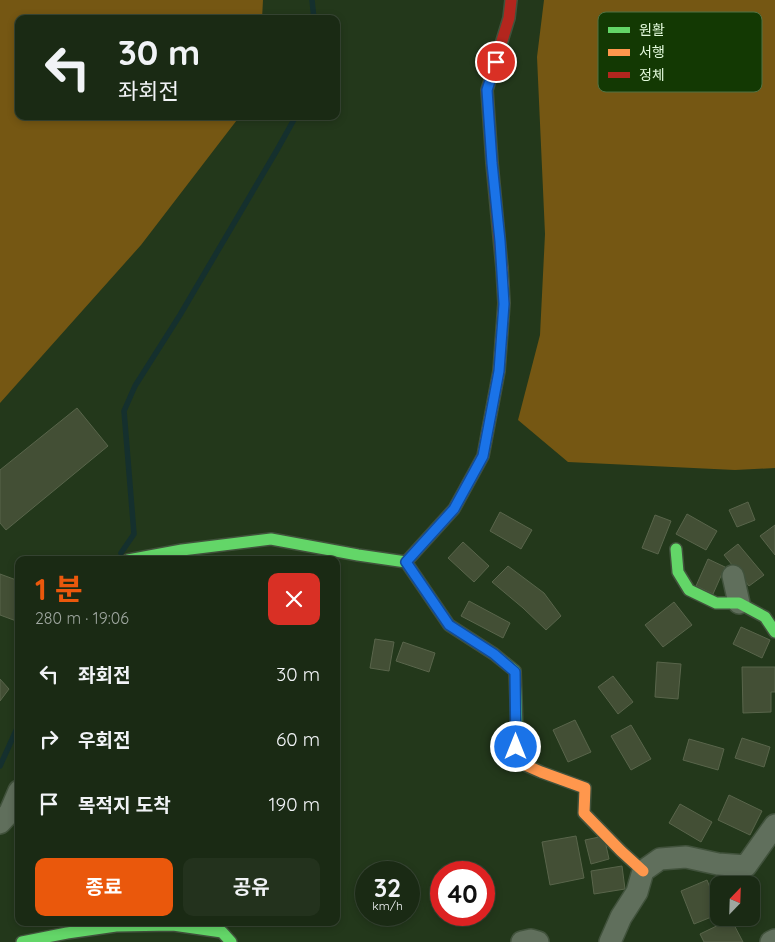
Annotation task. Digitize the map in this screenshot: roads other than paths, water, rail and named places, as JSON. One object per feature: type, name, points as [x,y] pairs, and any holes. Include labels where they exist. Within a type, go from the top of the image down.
[{"type":"street","points":[[406,562],[454,509],[483,456],[497,380],[504,304],[487,90],[508,18],[511,0]]},
{"type":"street","points":[[147,556],[271,540],[406,562],[449,625],[494,654],[515,672],[516,761],[585,788],[584,814],[643,871]]},
{"type":"street","points":[[676,550],[678,572],[689,590],[716,603],[738,603],[765,617],[775,632]]},
{"type":"street","points":[[733,576],[738,603]]},
{"type":"street","points":[[0,823],[10,812],[15,801]]},
{"type":"street","points":[[610,942],[621,917],[637,892],[643,871],[660,859],[686,857],[718,864],[746,866],[775,826]]},
{"type":"street","points":[[22,942],[116,926],[172,926],[222,932],[231,942]]},
{"type":"street","points":[[522,942],[531,940],[538,942]]},
{"type":"street","points":[[771,942],[775,940]]},
{"type":"waterway","points":[[312,0],[314,15]]},
{"type":"waterway","points":[[121,553],[134,534],[124,411],[135,386],[180,315],[294,120]]},
{"type":"waterway","points":[[0,766],[15,733]]}]
